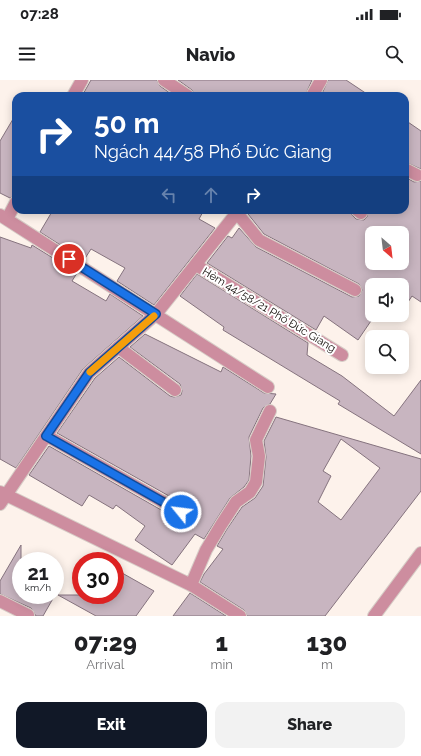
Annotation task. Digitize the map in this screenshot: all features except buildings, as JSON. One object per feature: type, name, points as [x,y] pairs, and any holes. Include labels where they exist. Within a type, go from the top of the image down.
[{"type":"street","points":[[75,92],[82,80]]},
{"type":"street","points":[[164,80],[182,92]]},
{"type":"street","points":[[314,92],[321,80]]},
{"type":"street","points":[[409,171],[417,175]]},
{"type":"street","points":[[12,207],[3,217],[268,386]]},
{"type":"street","points":[[236,214],[196,266],[156,314],[89,373],[2,497],[191,585],[240,616]]},
{"type":"street","points":[[240,214],[259,240],[355,290]]},
{"type":"street","name":"Hẻm 44/58/21 Phố Đức Giang","points":[[196,266],[342,355]]},
{"type":"street","points":[[118,347],[176,390]]},
{"type":"street","points":[[191,585],[206,550],[221,525],[236,502],[250,492],[256,482],[259,456],[256,440],[270,411]]},
{"type":"street","points":[[46,436],[181,512]]},
{"type":"street","points":[[374,616],[421,553]]},
{"type":"street","points":[[0,601],[28,615]]},
{"type":"slow traffic","points":[[90,372],[154,316]]},
{"type":"route","points":[[69,259],[156,314],[89,373],[46,436],[181,512]]}]
